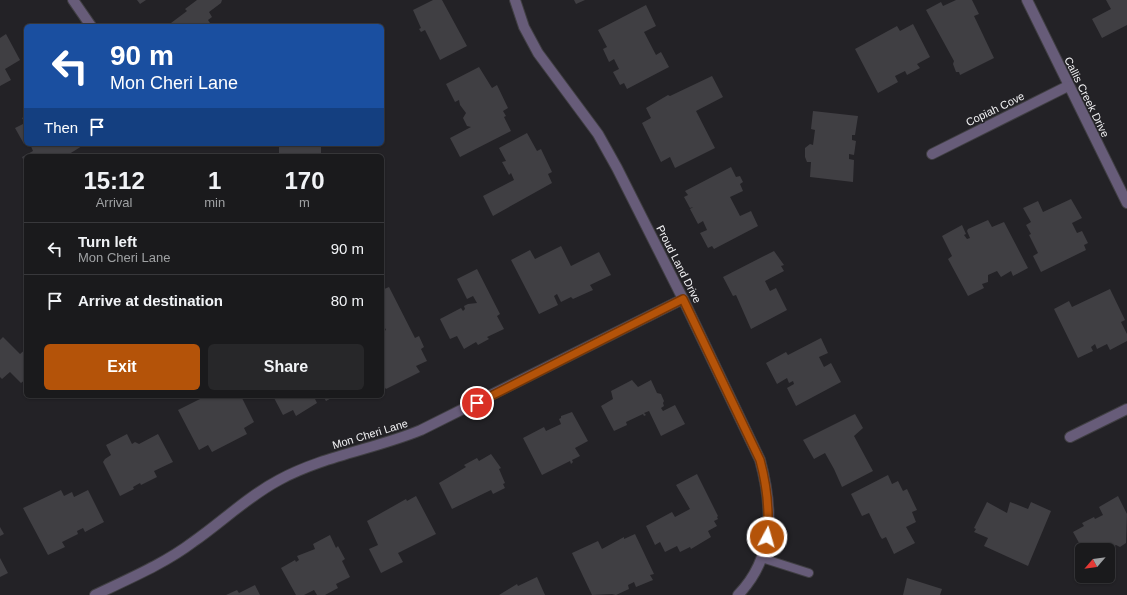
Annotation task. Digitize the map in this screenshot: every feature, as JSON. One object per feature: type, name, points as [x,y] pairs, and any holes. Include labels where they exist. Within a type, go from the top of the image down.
[{"type":"street","points":[[73,0],[89,24]]},
{"type":"street","name":"Proud Land Drive","points":[[515,0],[524,27],[538,53],[594,128],[610,154],[683,299],[760,460],[768,488],[769,514],[767,537],[762,558],[738,595]]},
{"type":"street","name":"Callis Creek Drive","points":[[1027,0],[1068,86],[1127,203]]},
{"type":"street","name":"Copiah Cove","points":[[932,154],[1068,86]]},
{"type":"street","name":"Mon Cheri Lane","points":[[95,595],[177,553],[254,494],[279,479],[333,457],[384,444],[421,430],[683,299]]},
{"type":"street","points":[[1070,437],[1127,409]]},
{"type":"lane","points":[[762,558],[809,573]]},
{"type":"building","points":[[137,0],[146,0],[140,4]]},
{"type":"building","points":[[197,0],[222,0],[221,3],[209,12],[212,17],[208,20],[211,24],[172,24],[187,11],[185,9]]},
{"type":"building","points":[[433,0],[442,0],[467,46],[440,60],[425,30],[421,32],[419,29],[421,28],[413,10]]},
{"type":"building","points":[[574,0],[585,0],[576,4]]},
{"type":"building","points":[[956,0],[972,0],[979,14],[974,16],[994,58],[960,75],[959,72],[956,72],[953,64],[954,61],[926,10],[941,2],[943,6]]},
{"type":"building","points":[[1106,0],[1127,0],[1127,25],[1102,38],[1092,19],[1111,9]]},
{"type":"building","points":[[646,5],[656,26],[644,32],[656,55],[661,52],[669,67],[627,89],[624,83],[620,85],[613,72],[619,69],[614,59],[609,62],[603,49],[607,47],[598,30]]},
{"type":"building","points":[[913,24],[930,57],[917,64],[920,68],[907,75],[905,71],[895,76],[898,82],[878,93],[855,49],[897,26],[900,31]]},
{"type":"building","points":[[6,34],[20,60],[5,69],[11,80],[0,86],[0,38]]},
{"type":"building","points":[[479,67],[492,88],[497,85],[508,108],[503,111],[506,116],[504,117],[511,131],[460,157],[450,138],[471,127],[467,126],[463,118],[466,113],[460,105],[459,100],[455,102],[446,84]]},
{"type":"building","points":[[712,76],[723,97],[696,111],[715,148],[675,168],[670,157],[661,162],[642,123],[651,118],[646,108],[668,95],[670,96]]},
{"type":"building","points":[[813,111],[858,116],[855,135],[852,135],[852,140],[856,141],[854,155],[849,154],[849,159],[854,160],[853,182],[810,177],[811,162],[807,162],[805,157],[805,148],[810,144],[813,145],[815,130],[811,129]]},
{"type":"building","points":[[24,124],[24,144],[15,128]]},
{"type":"building","points":[[527,133],[537,151],[541,149],[552,172],[548,174],[552,183],[493,216],[483,196],[514,180],[511,173],[509,175],[502,162],[506,161],[499,148]]},
{"type":"building","points":[[31,146],[82,146],[69,154],[28,154],[33,151]]},
{"type":"building","points":[[279,146],[321,146],[321,154],[279,154]]},
{"type":"building","points":[[731,167],[736,177],[740,176],[743,182],[740,184],[743,191],[730,197],[740,216],[751,211],[758,226],[714,249],[712,246],[708,248],[700,233],[707,230],[703,221],[698,224],[690,209],[693,207],[690,208],[684,197],[688,195],[685,191]]},
{"type":"building","points":[[1071,199],[1082,218],[1072,223],[1077,233],[1082,231],[1088,243],[1084,245],[1086,250],[1041,272],[1033,256],[1038,253],[1026,225],[1031,222],[1023,208],[1038,201],[1043,212]]},
{"type":"building","points":[[988,220],[992,227],[1004,222],[1028,268],[1013,276],[1011,271],[1001,277],[997,271],[988,275],[988,282],[982,284],[984,288],[968,296],[948,259],[952,256],[942,236],[962,225],[966,234],[964,235],[967,239],[970,238],[967,231],[968,229]]},
{"type":"building","points":[[561,246],[571,266],[599,252],[611,275],[590,285],[593,290],[573,299],[571,297],[561,302],[557,294],[554,296],[558,305],[539,314],[511,260],[530,250],[535,259]]},
{"type":"building","points":[[774,251],[784,265],[781,266],[784,271],[765,281],[770,291],[776,288],[787,310],[751,329],[736,295],[733,296],[723,277]]},
{"type":"building","points":[[477,269],[500,314],[497,316],[504,329],[487,337],[489,339],[478,345],[476,342],[464,349],[457,336],[450,339],[440,319],[461,308],[463,311],[465,309],[464,306],[468,304],[477,303],[473,296],[467,299],[457,279]]},
{"type":"building","points":[[389,287],[415,338],[419,336],[424,347],[421,349],[427,361],[416,366],[420,372],[386,389],[384,386],[384,331],[386,330],[384,326],[384,289]]},
{"type":"building","points":[[1110,289],[1125,320],[1121,322],[1127,334],[1127,341],[1110,350],[1107,344],[1097,349],[1095,344],[1091,347],[1093,351],[1078,358],[1054,309],[1069,301],[1072,307]]},
{"type":"building","points":[[3,337],[20,354],[24,351],[24,381],[21,383],[10,372],[2,379],[0,377],[0,340]]},
{"type":"building","points":[[821,338],[828,353],[819,357],[824,367],[831,363],[841,382],[796,406],[787,388],[794,384],[793,381],[789,383],[787,378],[777,384],[766,363],[786,352],[788,355]]},
{"type":"building","points":[[632,380],[638,387],[651,380],[657,393],[661,394],[664,401],[664,406],[661,408],[663,411],[675,405],[685,424],[661,436],[649,411],[644,413],[646,415],[644,416],[643,414],[626,422],[627,425],[614,431],[601,406],[613,399],[611,391]]},
{"type":"building","points":[[202,398],[242,398],[254,422],[244,428],[247,434],[212,452],[208,445],[199,450],[178,410]]},
{"type":"building","points":[[274,398],[317,398],[315,399],[317,403],[296,416],[293,410],[283,415]]},
{"type":"building","points":[[324,398],[331,398],[326,401]]},
{"type":"building","points":[[572,412],[588,441],[575,448],[580,456],[572,460],[573,462],[571,464],[570,461],[542,475],[523,438],[544,427],[546,431],[561,424],[559,419],[561,416]]},
{"type":"building","points":[[855,414],[863,428],[854,436],[873,471],[842,487],[825,453],[814,459],[803,440]]},
{"type":"building","points":[[127,434],[132,444],[135,442],[139,444],[158,434],[173,462],[154,471],[157,477],[141,485],[140,483],[133,487],[134,489],[120,496],[103,462],[111,455],[106,445]]},
{"type":"building","points":[[491,454],[501,468],[499,469],[505,483],[503,484],[505,488],[493,494],[491,490],[452,509],[439,483],[466,467],[464,465],[477,458],[479,461]]},
{"type":"building","points":[[697,474],[718,516],[718,519],[714,521],[717,526],[708,531],[711,537],[691,549],[690,547],[680,552],[677,546],[665,552],[660,542],[655,545],[646,526],[672,512],[675,517],[690,509],[676,485]]},
{"type":"building","points":[[888,475],[892,484],[898,481],[903,491],[907,489],[917,510],[912,512],[916,522],[906,527],[915,543],[894,554],[886,537],[882,539],[880,536],[869,513],[862,516],[851,494]]},
{"type":"building","points":[[61,490],[64,496],[72,492],[74,497],[88,490],[104,522],[85,532],[83,528],[77,531],[78,534],[62,542],[65,547],[48,555],[23,508]]},
{"type":"building","points":[[416,496],[436,534],[398,553],[403,562],[381,573],[369,549],[378,545],[367,521],[406,499],[407,501]]},
{"type":"building","points":[[1118,496],[1127,514],[1126,543],[1120,547],[1115,546],[1115,543],[1079,543],[1073,532],[1084,526],[1082,523],[1094,517],[1095,519],[1103,515],[1099,507]]},
{"type":"building","points":[[987,502],[1007,513],[1010,502],[1028,509],[1031,502],[1051,511],[1028,566],[984,546],[988,538],[974,532],[976,529],[974,528]]},
{"type":"building","points":[[0,527],[4,534],[0,536]]},
{"type":"building","points":[[635,534],[654,574],[650,575],[653,580],[636,587],[634,582],[628,585],[629,589],[616,595],[592,595],[572,553],[598,541],[602,549],[624,537],[624,539]]},
{"type":"building","points":[[330,535],[336,548],[338,546],[345,559],[342,561],[350,577],[336,584],[338,588],[325,595],[317,595],[314,590],[304,595],[296,595],[281,568],[295,560],[296,562],[299,560],[297,556],[315,549],[313,544]]},
{"type":"building","points":[[0,558],[8,573],[0,577]]},
{"type":"building","points":[[537,577],[545,595],[499,595],[517,584],[518,586]]},
{"type":"building","points":[[907,578],[942,589],[940,595],[903,595]]},
{"type":"building","points":[[255,585],[260,595],[226,595],[237,590],[239,593]]},
{"type":"route","points":[[477,403],[683,299],[748,431],[760,460],[768,488],[769,514],[767,537]]}]
